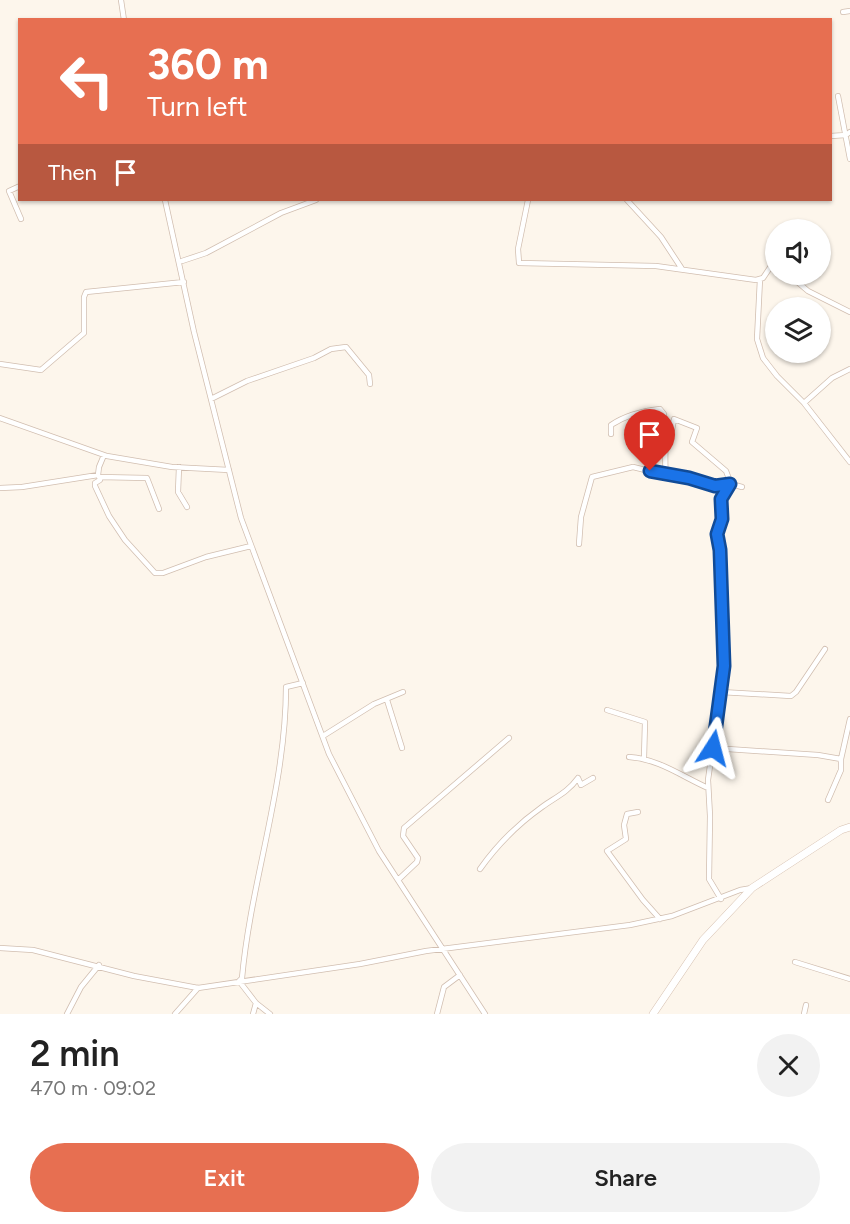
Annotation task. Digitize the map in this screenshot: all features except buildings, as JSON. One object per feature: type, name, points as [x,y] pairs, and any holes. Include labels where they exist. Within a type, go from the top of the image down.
[{"type":"street","points":[[121,0],[124,18]]},
{"type":"street","points":[[843,12],[850,11]]},
{"type":"street","points":[[838,96],[848,133],[850,159]]},
{"type":"street","points":[[832,136],[848,133]]},
{"type":"street","points":[[18,187],[9,191],[21,219]]},
{"type":"street","points":[[165,201],[241,518],[323,736],[379,851],[485,1014]]},
{"type":"street","points":[[182,261],[206,253],[281,213],[313,201]]},
{"type":"street","points":[[528,201],[518,249],[519,263],[624,265],[682,269],[701,274],[760,279]]},
{"type":"street","points":[[628,201],[661,237],[682,269]]},
{"type":"street","points":[[765,273],[760,279],[757,339],[763,358],[804,403],[850,462]]},
{"type":"street","points":[[0,364],[36,370],[45,367],[84,333],[86,292],[184,282]]},
{"type":"street","points":[[801,285],[808,291],[850,312]]},
{"type":"street","points":[[211,399],[247,381],[331,350],[346,347],[369,375],[370,384]]},
{"type":"street","points":[[804,403],[832,378],[850,369]]},
{"type":"street","points":[[611,434],[611,425],[619,419],[644,411],[660,409],[664,414],[667,442],[664,462],[666,475]]},
{"type":"street","points":[[0,418],[104,455],[179,467],[229,470]]},
{"type":"street","points":[[664,429],[672,430],[674,419],[697,428],[692,442],[726,471],[730,484],[721,499],[722,519],[717,534],[720,550],[724,666],[713,748],[708,768],[710,879],[721,899]]},
{"type":"street","points":[[104,455],[99,467],[100,480],[95,483],[95,486],[109,516],[125,540],[155,573],[163,573],[206,557],[251,546]]},
{"type":"street","points":[[179,467],[178,492],[187,507]]},
{"type":"street","points":[[579,544],[581,517],[592,477],[633,467],[689,478],[715,486],[730,484],[742,487]]},
{"type":"street","points":[[0,488],[99,476],[147,478],[159,509]]},
{"type":"street","points":[[721,692],[791,696],[825,649]]},
{"type":"street","points":[[239,981],[242,978],[248,923],[281,764],[286,721],[286,687],[303,683]]},
{"type":"street","points":[[323,736],[374,704],[403,692]]},
{"type":"street","points":[[387,700],[402,748]]},
{"type":"street","points":[[607,710],[645,722],[644,758]]},
{"type":"street","points":[[828,800],[841,770],[841,759],[850,719]]},
{"type":"street","points":[[398,880],[417,862],[418,858],[403,836],[404,828],[509,738]]},
{"type":"street","points":[[713,748],[818,755],[841,759]]},
{"type":"street","points":[[629,757],[644,758],[673,769],[691,781],[708,788]]},
{"type":"street","points":[[480,869],[509,833],[570,789],[578,778],[581,785],[593,778]]},
{"type":"street","points":[[638,812],[627,814],[624,825],[626,839],[607,851],[660,919]]},
{"type":"street","points":[[652,1014],[703,940],[752,888],[841,830],[850,827]]},
{"type":"street","points":[[0,948],[33,950],[99,965],[134,976],[198,988],[660,919],[721,899],[740,890],[752,888]]},
{"type":"street","points":[[795,962],[850,979]]},
{"type":"street","points":[[67,1014],[81,987],[99,965]]},
{"type":"street","points":[[437,1014],[444,987],[460,975]]},
{"type":"street","points":[[239,981],[256,1003],[270,1014]]},
{"type":"street","points":[[175,1014],[198,988]]},
{"type":"street","points":[[253,1014],[256,1003]]},
{"type":"street","points":[[804,1014],[806,1005]]},
{"type":"route","points":[[650,471],[689,478],[715,486],[730,484],[721,499],[722,519],[717,534],[720,550],[724,666],[713,748]]}]
